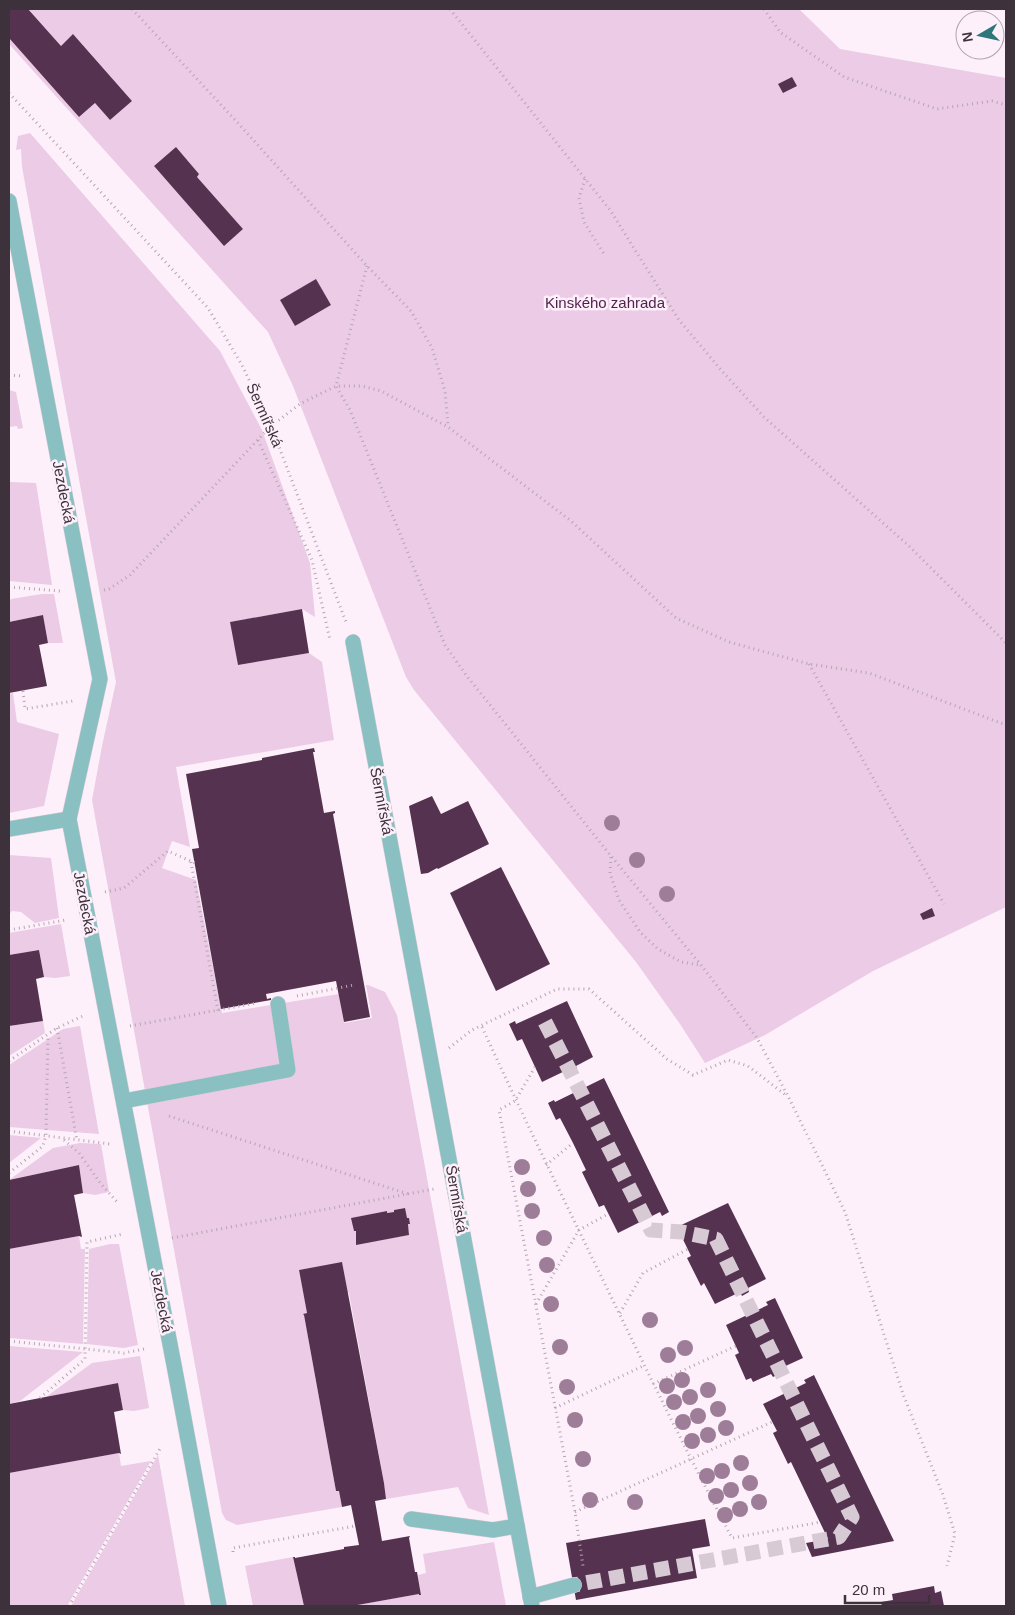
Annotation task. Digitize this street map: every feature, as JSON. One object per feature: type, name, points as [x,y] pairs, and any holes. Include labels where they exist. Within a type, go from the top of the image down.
[{"type":"street","name":"Jezdecká","points":[[9,201],[100,679],[69,819],[133,1146],[218,1606]]},
{"type":"street","name":"Šermířská","points":[[353,642],[531,1602]]},
{"type":"street","points":[[9,829],[69,819]]},
{"type":"street","points":[[124,1101],[288,1070],[278,1004]]},
{"type":"street","points":[[411,1519],[493,1530],[517,1526]]},
{"type":"street","points":[[531,1602],[574,1585]]},
{"type":"path","points":[[132,9],[411,312],[432,348],[445,391],[448,427]]},
{"type":"path","points":[[450,9],[610,210],[679,320],[721,370],[765,418],[909,546],[1006,643]]},
{"type":"path","points":[[764,9],[780,32],[844,77],[937,108],[992,100],[1006,105]]},
{"type":"path","name":"Šermířská","points":[[9,93],[208,308],[242,365],[271,426],[353,642]]},
{"type":"path","points":[[585,178],[579,198],[584,222],[604,254]]},
{"type":"path","points":[[367,266],[336,386],[350,410],[445,645],[466,675],[701,965],[757,1038],[845,1212],[903,1394],[943,1495],[955,1534],[947,1566]]},
{"type":"path","points":[[10,588],[83,594],[109,590],[130,575],[271,426],[300,404],[336,386],[362,386],[381,390],[448,427],[571,521],[676,618],[729,642],[809,664],[869,673],[1006,725]]},
{"type":"path","points":[[809,664],[944,904]]},
{"type":"path","points":[[23,691],[25,709],[96,696]]},
{"type":"path","points":[[83,896],[124,888],[168,851],[193,862],[218,1011],[110,1029]]},
{"type":"path","points":[[611,856],[610,873],[620,900],[640,932],[658,949],[681,962],[701,965]]},
{"type":"path","points":[[9,930],[66,920]]},
{"type":"path","points":[[431,1061],[472,1030],[482,1027],[557,989],[589,989],[667,1059],[693,1075],[728,1060],[748,1066],[789,1098]]},
{"type":"path","points":[[9,1061],[57,1028],[83,1016],[104,1002]]},
{"type":"path","points":[[482,1027],[546,1165],[690,1459],[732,1538],[821,1522]]},
{"type":"path","points":[[57,1028],[77,1141]]},
{"type":"path","points":[[9,1173],[43,1146],[46,1135],[48,1036]]},
{"type":"path","points":[[535,1067],[515,1101],[499,1110],[575,1512],[584,1566],[577,1568]]},
{"type":"path","points":[[162,1114],[408,1194]]},
{"type":"path","points":[[9,1132],[133,1146]]},
{"type":"path","points":[[62,1139],[79,1153],[101,1184],[117,1202]]},
{"type":"path","points":[[546,1165],[573,1143]]},
{"type":"path","points":[[150,1242],[454,1184]]},
{"type":"path","points":[[536,1304],[579,1230],[608,1214]]},
{"type":"path","points":[[40,1398],[85,1359],[87,1242],[123,1234]]},
{"type":"path","points":[[619,1313],[643,1272],[688,1249]]},
{"type":"path","points":[[9,1341],[124,1353],[144,1349]]},
{"type":"path","points":[[654,1384],[736,1346]]},
{"type":"path","points":[[555,1408],[645,1365]]},
{"type":"path","points":[[575,1512],[772,1422]]},
{"type":"path","points":[[69,1606],[161,1447]]},
{"type":"path","points":[[233,1548],[355,1526]]},
{"type":"green space","name":"Kinského zahrada","points":[[28,9],[799,9],[840,49],[1006,78],[1006,907],[873,971],[765,1035],[705,1063],[636,962],[414,690],[406,677],[293,386],[268,332],[9,44],[9,38],[79,117],[95,103],[110,120],[132,101],[74,35],[61,46]],"holes":[[[176,147],[199,174],[197,177],[243,229],[224,245],[154,166]],[[316,280],[331,305],[295,326],[280,300]]]},
{"type":"green space","points":[[30,133],[220,351],[262,430],[310,563],[315,617],[302,609],[231,622],[238,665],[309,653],[322,662],[334,740],[176,767],[190,847],[172,841],[162,868],[196,880],[222,1013],[339,994],[344,1023],[372,1018],[366,985],[368,985],[385,992],[397,1015],[489,1515],[468,1508],[458,1487],[386,1499],[342,1263],[299,1270],[307,1313],[304,1315],[336,1491],[339,1491],[342,1507],[237,1525],[226,1520],[222,1513],[92,800],[116,682],[22,167],[21,149],[16,150],[18,136]],"holes":[[[404,1208],[407,1218],[409,1218],[410,1224],[408,1224],[409,1235],[356,1244],[356,1231],[354,1231],[352,1218],[387,1211],[387,1213],[394,1212],[394,1210]]]},
{"type":"green space","points":[[9,390],[16,392],[23,428],[18,429],[17,426],[9,427]]},
{"type":"green space","points":[[9,476],[10,482],[36,483],[52,585],[9,581]]},
{"type":"green space","points":[[54,594],[63,643],[48,643],[43,615],[9,622],[9,602],[11,599]]},
{"type":"green space","points":[[13,693],[17,722],[59,734],[44,806],[9,813],[9,694]]},
{"type":"green space","points":[[9,855],[51,858],[59,918],[35,923],[21,912],[12,911],[9,914]]},
{"type":"green space","points":[[61,924],[70,976],[44,977],[39,950],[9,955],[9,933]]},
{"type":"green space","points":[[43,1021],[45,1033],[9,1056],[9,1026]]},
{"type":"green space","points":[[80,1026],[99,1134],[9,1127],[9,1065],[63,1029]]},
{"type":"green space","points":[[9,1135],[41,1138],[9,1163]]},
{"type":"green space","points":[[80,1143],[101,1144],[109,1192],[95,1195],[83,1193],[79,1165],[9,1180],[53,1148]]},
{"type":"green space","points":[[79,1236],[81,1249],[85,1249],[83,1344],[9,1338],[9,1249]]},
{"type":"green space","points":[[119,1244],[138,1345],[124,1348],[87,1344],[89,1249]]},
{"type":"green space","points":[[9,1346],[83,1352],[20,1401],[9,1404]]},
{"type":"green space","points":[[140,1356],[149,1408],[134,1411],[123,1410],[118,1383],[46,1397],[92,1363]]},
{"type":"green space","points":[[119,1453],[121,1466],[151,1461],[67,1606],[9,1606],[9,1473]]},
{"type":"green space","points":[[158,1455],[185,1606],[71,1606]]},
{"type":"green space","points":[[494,1542],[506,1606],[352,1606],[421,1595],[418,1575],[426,1573],[423,1554]]},
{"type":"green space","points":[[293,1557],[304,1606],[253,1606],[245,1566]]},
{"type":"building","points":[[9,9],[28,9],[61,46],[73,34],[132,101],[110,120],[95,103],[79,117],[9,38]]},
{"type":"building","points":[[792,77],[797,86],[783,93],[778,84]]},
{"type":"building","points":[[176,147],[199,174],[197,177],[243,229],[224,246],[154,166]]},
{"type":"building","points":[[316,279],[331,305],[295,326],[280,300]]},
{"type":"building","points":[[302,609],[309,653],[238,665],[230,622]]},
{"type":"building","points":[[43,615],[48,643],[39,645],[47,686],[9,693],[9,622]]},
{"type":"building","points":[[314,748],[315,752],[313,752],[324,813],[335,811],[333,814],[370,1017],[344,1022],[336,981],[266,994],[267,999],[271,998],[271,1000],[221,1009],[192,849],[199,848],[186,774]]},
{"type":"building","points":[[432,796],[441,814],[468,801],[489,844],[438,869],[421,874],[409,806]]},
{"type":"building","points":[[501,867],[550,964],[496,991],[450,893]]},
{"type":"building","points":[[932,908],[935,916],[923,920],[920,914]]},
{"type":"building","points":[[39,950],[44,977],[36,979],[43,1021],[9,1026],[9,955]]},
{"type":"building","points":[[567,1001],[593,1057],[576,1066],[577,1069],[571,1072],[569,1069],[542,1082],[522,1039],[517,1041],[509,1024],[515,1021],[516,1024]]},
{"type":"building","points":[[604,1078],[669,1212],[662,1216],[660,1212],[618,1233],[604,1205],[599,1207],[582,1172],[586,1170],[573,1143],[560,1118],[556,1120],[548,1103],[554,1100],[555,1102]]},
{"type":"building","points":[[79,1165],[83,1193],[74,1195],[82,1237],[9,1249],[9,1180]]},
{"type":"building","points":[[728,1203],[766,1279],[748,1288],[749,1292],[742,1296],[740,1292],[715,1304],[704,1283],[701,1286],[687,1258],[691,1256],[677,1227]]},
{"type":"building","points":[[405,1208],[410,1224],[408,1224],[409,1235],[356,1245],[356,1231],[354,1231],[351,1218],[387,1211],[387,1213],[394,1212],[394,1210]]},
{"type":"building","points":[[342,1262],[384,1483],[386,1499],[375,1501],[382,1541],[410,1536],[415,1572],[417,1572],[421,1595],[352,1606],[304,1606],[293,1557],[359,1545],[351,1505],[342,1507],[339,1491],[336,1491],[303,1314],[307,1313],[299,1270]]},
{"type":"building","points":[[775,1298],[803,1358],[779,1369],[781,1373],[773,1377],[771,1374],[753,1382],[751,1378],[746,1380],[735,1355],[739,1353],[726,1325],[768,1305],[766,1302]]},
{"type":"building","points":[[814,1375],[894,1541],[812,1557],[806,1543],[828,1539],[791,1462],[788,1464],[773,1433],[777,1431],[763,1404],[806,1383],[804,1380]]},
{"type":"building","points":[[118,1383],[123,1410],[114,1412],[121,1454],[9,1473],[9,1404]]},
{"type":"building","points":[[705,1519],[710,1546],[692,1549],[697,1578],[576,1600],[566,1543]]},
{"type":"building","points":[[934,1586],[935,1593],[941,1591],[944,1606],[882,1606],[881,1602],[893,1600],[892,1594]]},
{"type":"tunnel","points":[[545,1022],[651,1230],[682,1232],[716,1239],[852,1517],[839,1537],[574,1585]]}]
